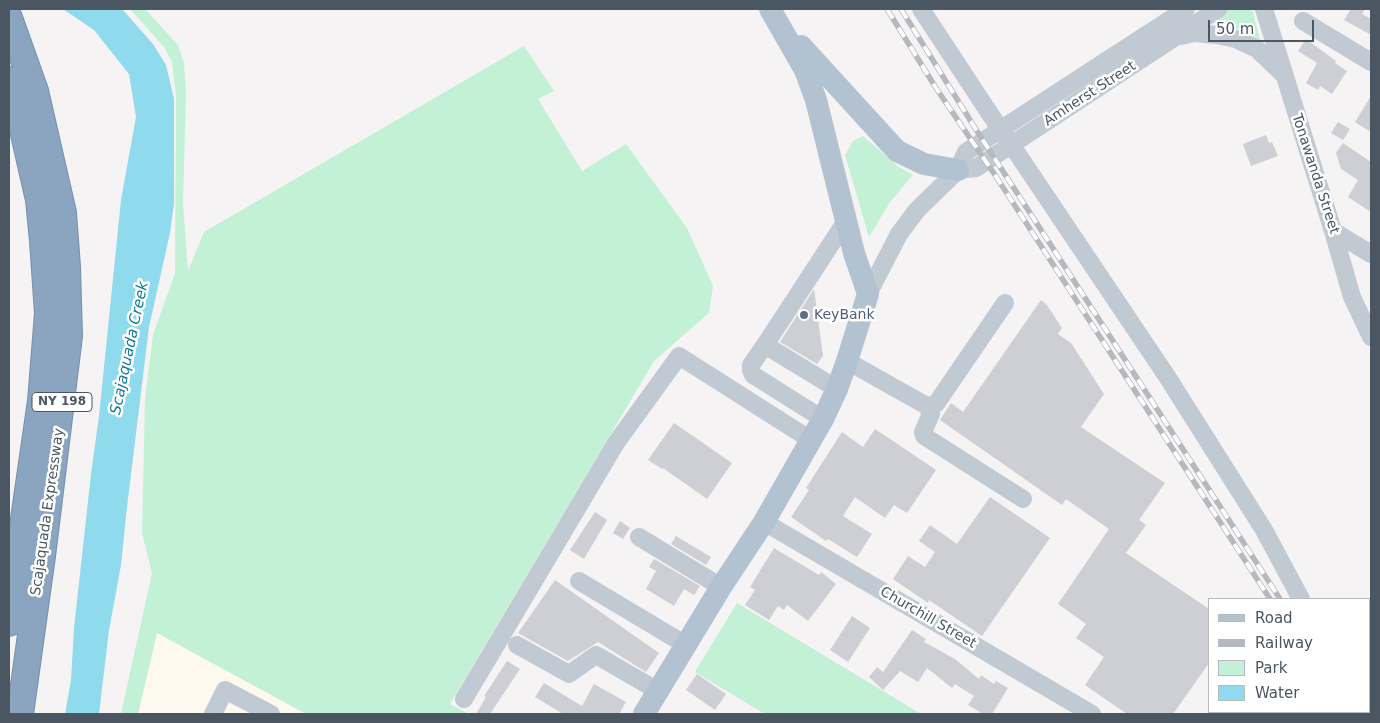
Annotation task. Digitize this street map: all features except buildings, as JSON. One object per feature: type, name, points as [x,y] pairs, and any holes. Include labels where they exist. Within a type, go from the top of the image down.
[{"type":"highway","name":"Scajaquada Expressway","points":[[9,18],[39,200],[48,313],[41,401],[9,623]]},
{"type":"highway","name":"Scajaquada Expressway","points":[[20,90],[63,213],[69,336],[42,556],[20,714]]},
{"type":"main road","points":[[774,13],[897,152],[924,164],[958,170]]},
{"type":"main road","points":[[644,714],[721,587],[764,522],[823,419],[837,389],[868,294],[854,253],[816,100],[805,70],[774,13]]},
{"type":"street","points":[[921,9],[1168,378],[1264,530],[1300,598]]},
{"type":"street","name":"Amherst Street","points":[[958,170],[976,168],[1218,9]]},
{"type":"street","name":"Tonawanda Street","points":[[1264,9],[1352,297],[1371,337]]},
{"type":"street","name":"Amherst Street","points":[[868,294],[888,253],[900,234],[917,210],[958,170],[966,152],[1183,10]]},
{"type":"street","points":[[1303,21],[1371,62]]},
{"type":"street","points":[[1178,36],[1194,34],[1216,35],[1236,39],[1257,49],[1283,74]]},
{"type":"street","points":[[823,419],[753,375],[751,365],[846,221]]},
{"type":"street","points":[[1333,231],[1371,254]]},
{"type":"street","points":[[927,406],[936,404],[1005,303]]},
{"type":"street","points":[[764,345],[837,389]]},
{"type":"street","points":[[464,699],[616,443],[679,356],[811,440]]},
{"type":"street","points":[[847,361],[927,406],[931,414],[922,432],[924,436],[1023,499]]},
{"type":"street","name":"Churchill Street","points":[[764,522],[1092,714]]},
{"type":"street","points":[[639,537],[721,587]]},
{"type":"street","points":[[579,581],[686,645]]},
{"type":"street","points":[[517,645],[569,674],[596,655],[658,691]]},
{"type":"street","points":[[213,714],[225,690],[271,714]]},
{"type":"shaded area","points":[[157,633],[306,714],[138,714]]},
{"type":"green space","points":[[130,9],[145,9],[178,45],[184,63],[186,94],[183,203],[188,271],[204,232],[524,46],[554,91],[538,99],[582,171],[626,144],[687,228],[713,286],[709,313],[654,361],[450,704],[469,714],[306,714],[157,633],[138,714],[121,714],[152,573],[142,533],[145,399],[153,335],[175,273],[176,96],[172,62],[164,47]]},
{"type":"green space","points":[[1229,9],[1252,9],[1261,43],[1249,34],[1222,23],[1207,22]]},
{"type":"green space","points":[[863,136],[899,167],[913,175],[890,202],[869,237],[845,155],[853,141]]},
{"type":"green space","points":[[737,603],[921,714],[765,714],[695,672]]},
{"type":"water","name":"Scajaquada Creek","points":[[63,9],[122,9],[153,44],[166,65],[174,99],[174,203],[170,233],[149,327],[121,565],[109,630],[99,714],[65,714],[71,680],[74,628],[99,416],[121,200],[136,117],[129,74],[94,30]]},
{"type":"railway","points":[[887,9],[936,88],[995,175],[1269,598]]},
{"type":"railway","points":[[901,9],[975,128],[1279,598]]},
{"type":"place","name":"KeyBank","points":[[804,315]]}]
